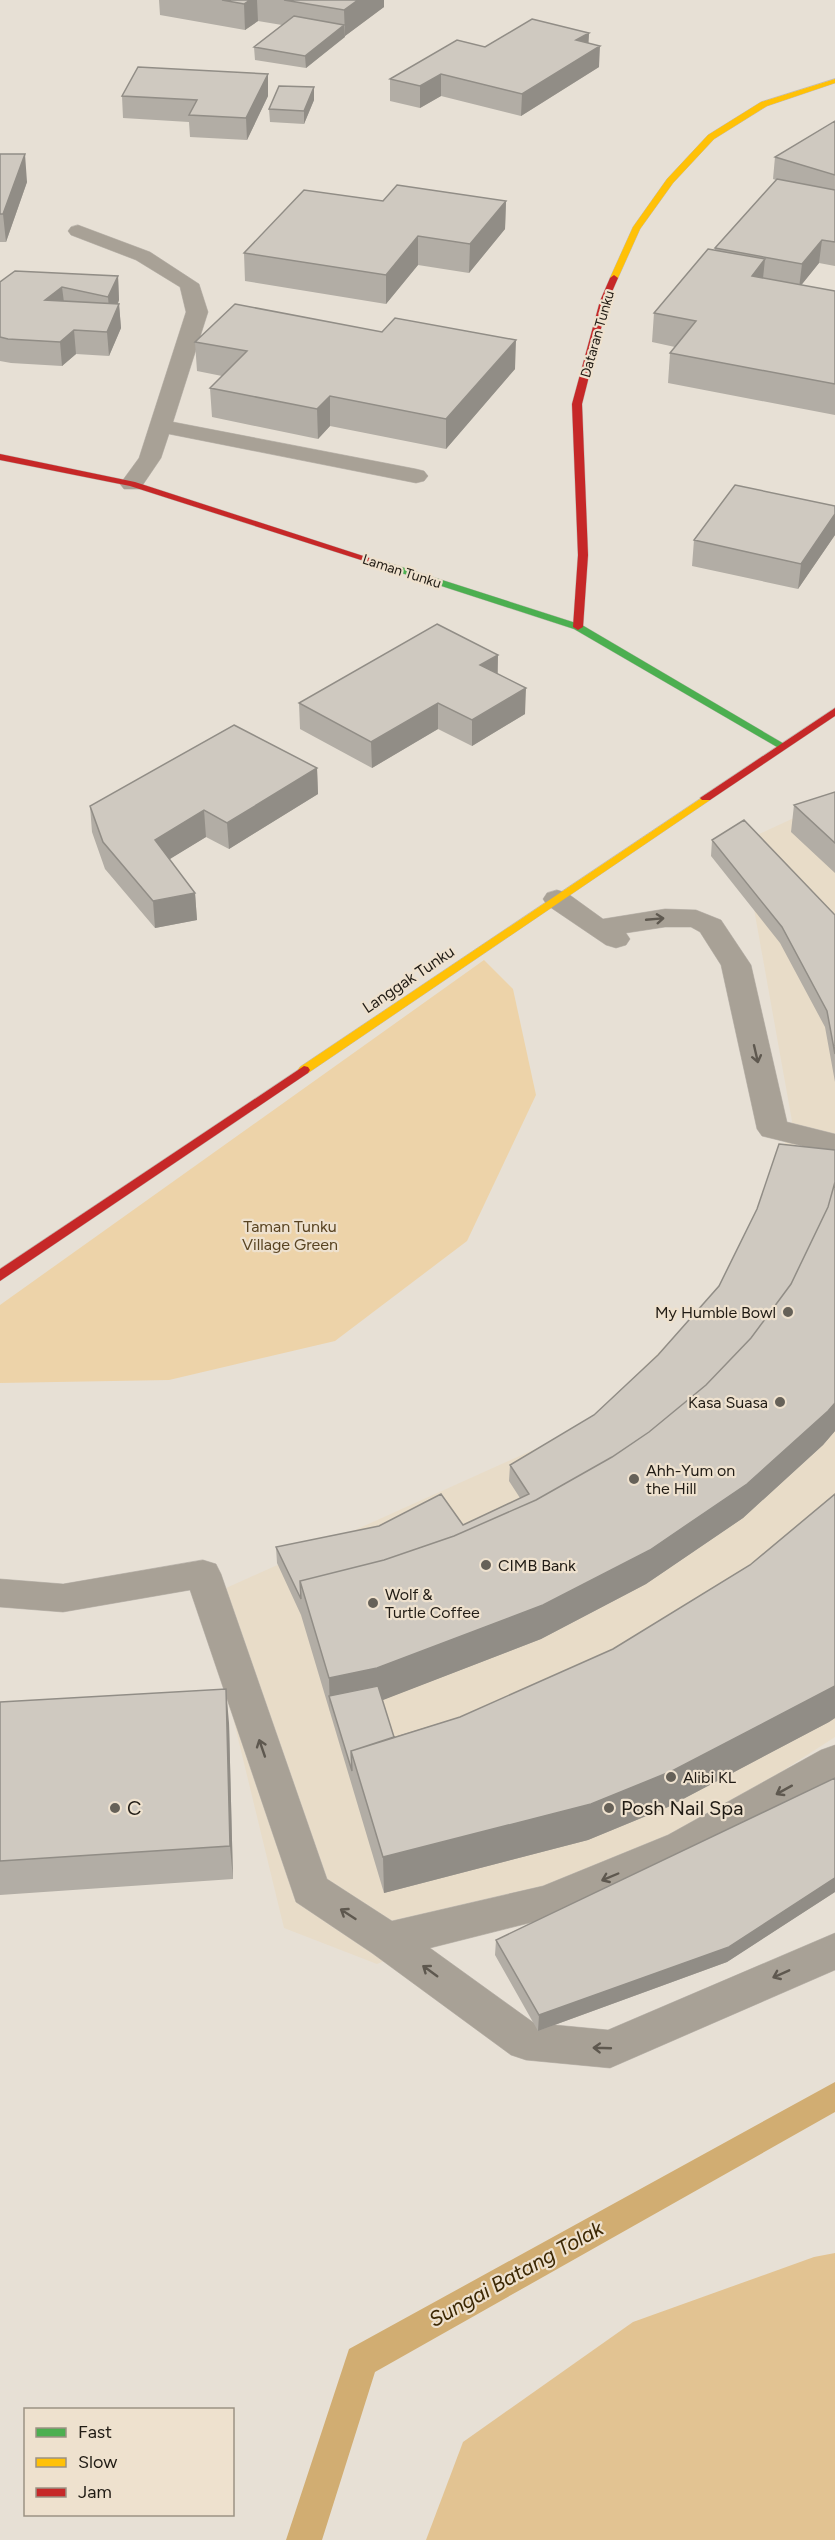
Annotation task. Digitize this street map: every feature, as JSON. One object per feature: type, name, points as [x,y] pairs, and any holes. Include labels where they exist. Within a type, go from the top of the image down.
[{"type":"street","name":"Dataran Tunku","points":[[578,627],[583,555],[578,404],[604,301],[636,229],[670,181],[711,136],[764,104],[835,81]]},
{"type":"street","name":"Laman Tunku","points":[[0,457],[132,484],[578,627],[780,745]]},
{"type":"street","name":"Langgak Tunku","points":[[0,1276],[557,899],[780,745],[835,711]]},
{"type":"lane","points":[[78,231],[142,256],[189,284],[198,312],[150,458],[132,484]]},
{"type":"lane","points":[[161,426],[416,476]]},
{"type":"lane","points":[[557,899],[607,934],[665,918],[696,919],[711,926],[736,965],[773,1129],[835,1144]]},
{"type":"lane","points":[[0,1593],[63,1598],[203,1574],[310,1890],[387,1940],[526,2041],[610,2049],[835,1951]]},
{"type":"lane","points":[[387,1940],[547,1903],[682,1847],[835,1761]]},
{"type":"shaded area","points":[[835,799],[835,1737],[674,1841],[377,1964],[284,1928],[204,1598],[584,1427],[745,1266],[792,1121],[742,842]]},
{"type":"shaded area","points":[[835,2253],[835,2540],[426,2540],[463,2442],[633,2322],[814,2257]]},
{"type":"green space","name":"Taman Tunku Village Green","points":[[484,960],[513,989],[536,1095],[467,1241],[335,1341],[169,1380],[0,1383],[0,1305]]},
{"type":"building","points":[[222,0],[250,0],[244,4]]},
{"type":"building","points":[[284,0],[358,0],[344,10]]},
{"type":"building","points":[[294,16],[344,25],[305,56],[254,47]]},
{"type":"building","points":[[532,19],[589,33],[576,40],[600,46],[522,94],[441,74],[420,86],[390,79],[457,40],[485,47]]},
{"type":"building","points":[[138,67],[268,74],[246,118],[189,115],[197,100],[122,96]]},
{"type":"building","points":[[279,86],[314,87],[304,111],[269,109]]},
{"type":"building","points":[[835,121],[835,175],[775,157]]},
{"type":"building","points":[[0,154],[25,154],[3,214],[0,214]]},
{"type":"building","points":[[777,179],[835,190],[835,242],[822,240],[802,264],[715,248]]},
{"type":"building","points":[[397,185],[506,201],[470,244],[418,236],[386,275],[244,253],[304,190],[383,201]]},
{"type":"building","points":[[708,249],[765,259],[752,276],[835,291],[835,384],[670,353],[696,321],[654,313]]},
{"type":"building","points":[[15,271],[118,276],[108,297],[62,287],[45,300],[119,304],[107,332],[74,330],[60,342],[0,337],[0,282]]},
{"type":"building","points":[[235,304],[382,332],[395,318],[516,340],[446,419],[330,396],[317,409],[210,388],[247,351],[195,342]]},
{"type":"building","points":[[735,485],[835,506],[835,514],[801,564],[694,540]]},
{"type":"building","points":[[437,624],[498,655],[480,665],[526,688],[472,720],[438,703],[371,742],[299,703]]},
{"type":"building","points":[[234,725],[317,768],[227,823],[204,810],[155,840],[195,893],[153,901],[103,842],[90,806]]},
{"type":"building","points":[[835,792],[835,843],[794,805]]},
{"type":"building","points":[[744,820],[835,915],[835,1054],[827,1011],[782,927],[712,840]]},
{"type":"building","points":[[779,1144],[835,1150],[835,1182],[828,1207],[791,1284],[751,1338],[706,1385],[649,1432],[612,1457],[536,1500],[454,1536],[384,1560],[300,1581],[301,1599],[276,1547],[379,1526],[441,1494],[463,1525],[529,1494],[510,1465],[594,1415],[658,1355],[719,1286],[757,1209]]},
{"type":"building","points":[[835,1182],[835,1403],[828,1411],[747,1484],[650,1550],[543,1605],[377,1668],[329,1678],[300,1581],[384,1560],[454,1536],[536,1500],[612,1457],[649,1432],[706,1385],[751,1338],[791,1284],[828,1207]]},
{"type":"building","points":[[835,1494],[835,1686],[672,1771],[591,1804],[383,1857],[351,1751],[460,1717],[613,1649],[750,1565]]},
{"type":"building","points":[[378,1686],[394,1737],[351,1751],[352,1771],[329,1696]]},
{"type":"building","name":"C","points":[[226,1689],[230,1846],[0,1861],[0,1702]]},
{"type":"building","points":[[835,1778],[835,1878],[729,1947],[539,2015],[496,1940]]},
{"type":"waterway","name":"Sungai Batang Tolak","points":[[304,2540],[361,2361],[835,2096]]},
{"type":"traffic: fast","points":[[389,566],[578,627],[781,745]]},
{"type":"traffic: slow","points":[[614,278],[636,229],[670,181],[711,137],[764,104],[835,81]]},
{"type":"traffic: slow","points":[[304,1070],[706,798]]},
{"type":"traffic: jam","points":[[578,627],[583,555],[577,404],[604,301],[614,278]]},
{"type":"traffic: jam","points":[[0,457],[132,484],[389,566]]},
{"type":"traffic: jam","points":[[706,798],[835,711]]},
{"type":"traffic: jam","points":[[0,1276],[304,1070]]},
{"type":"place","name":"My Humble Bowl","points":[[788,1312]]},
{"type":"place","name":"Kasa Suasa","points":[[780,1402]]},
{"type":"place","name":"Ahh-Yum on the Hill","points":[[634,1479]]},
{"type":"place","name":"CIMB Bank","points":[[486,1565]]},
{"type":"place","name":"Wolf & Turtle Coffee","points":[[373,1603]]},
{"type":"place","name":"Alibi KL","points":[[671,1777]]},
{"type":"place","name":"C","points":[[115,1808]]},
{"type":"place","name":"Posh Nail Spa","points":[[609,1808]]}]
